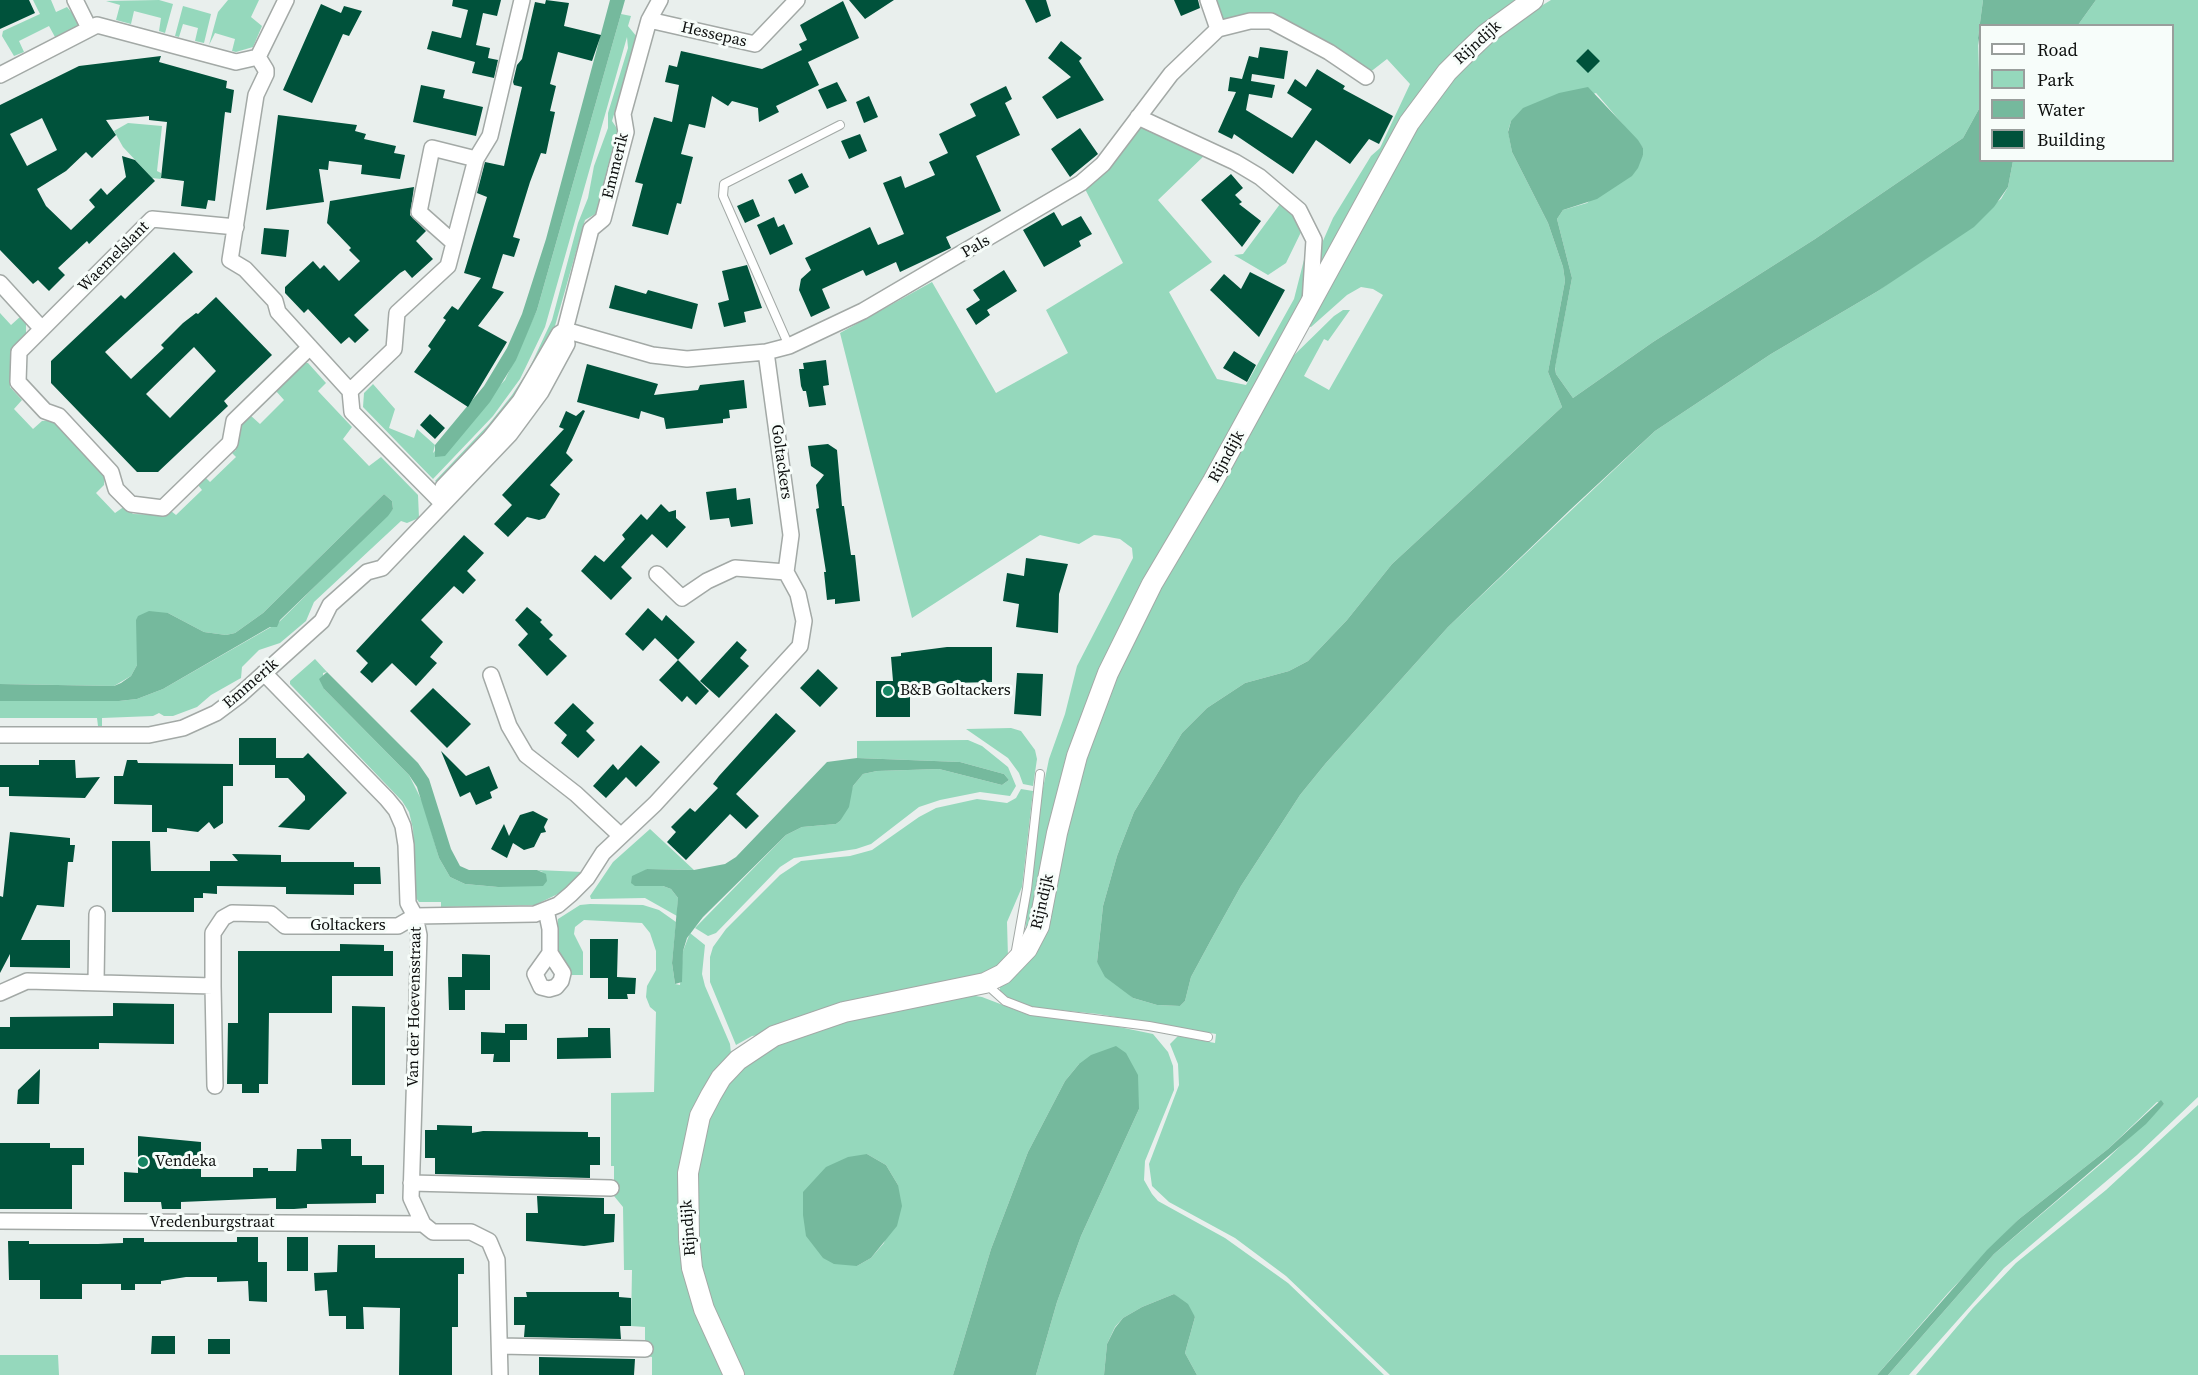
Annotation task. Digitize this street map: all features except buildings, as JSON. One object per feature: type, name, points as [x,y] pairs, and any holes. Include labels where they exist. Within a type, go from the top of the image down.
[{"type":"street","points":[[75,0],[89,28]]},
{"type":"street","points":[[258,57],[286,0]]},
{"type":"street","points":[[351,391],[394,350],[397,313],[447,266],[476,159],[490,136],[522,0]]},
{"type":"street","name":"Emmerik","points":[[0,735],[166,733],[200,722],[216,713],[322,621],[330,604],[367,572],[382,568],[442,503],[443,487],[490,438],[520,401],[559,334],[565,330],[591,229],[603,219],[627,132],[623,114],[649,20],[660,0]]},
{"type":"street","name":"Hessepas","points":[[649,20],[755,44],[797,0]]},
{"type":"street","points":[[1208,0],[1218,29],[1259,20],[1271,21],[1329,52],[1366,77]]},
{"type":"street","name":"Rijndijk","points":[[734,1375],[692,1268],[687,1200],[687,1173],[700,1116],[721,1078],[753,1048],[801,1025],[844,1012],[985,983],[1003,974],[1027,949],[1039,926],[1057,833],[1077,756],[1113,663],[1152,584],[1213,481],[1382,172],[1426,100],[1447,72],[1479,40],[1533,0]]},
{"type":"street","points":[[0,75],[97,24],[236,62],[258,57]]},
{"type":"street","name":"Pals","points":[[565,330],[652,356],[687,359],[766,352],[789,346],[863,311],[1081,183],[1103,164],[1171,74],[1218,29]]},
{"type":"street","points":[[258,57],[266,70],[256,95],[230,260],[244,269],[275,301],[278,312],[351,391],[352,412],[442,503]]},
{"type":"street","points":[[1138,117],[1235,162],[1260,177],[1299,210],[1314,240],[1308,301],[1311,305]]},
{"type":"street","points":[[454,243],[419,212],[432,148],[476,159]]},
{"type":"street","name":"Waemelslant","points":[[236,227],[152,219],[20,352],[18,382],[45,411],[59,416],[111,472],[116,489],[131,504],[163,508],[230,443],[234,421],[310,347]]},
{"type":"street","points":[[0,283],[42,329]]},
{"type":"street","name":"Goltackers","points":[[215,1086],[213,933],[223,918],[232,914],[271,914],[285,926],[398,926],[415,916],[522,915],[558,905],[580,886],[603,853],[655,804],[800,646],[804,621],[798,594],[786,572],[791,535],[766,352]]},
{"type":"street","points":[[657,574],[681,598],[707,581],[735,568],[786,572]]},
{"type":"street","name":"Van der Hoevensstraat","points":[[264,673],[396,810],[406,845],[408,903],[415,916],[419,934],[411,1198],[423,1224]]},
{"type":"street","points":[[491,675],[509,726],[526,755],[576,794],[621,836]]},
{"type":"street","points":[[546,910],[550,928],[550,953]]},
{"type":"street","points":[[96,983],[98,914]]},
{"type":"street","points":[[0,993],[27,981],[213,986]]},
{"type":"street","points":[[411,1183],[611,1188]]},
{"type":"street","name":"Vredenburgstraat","points":[[0,1221],[423,1224]]},
{"type":"street","points":[[423,1224],[433,1232],[471,1232],[489,1241],[497,1260],[500,1375]]},
{"type":"street","points":[[500,1346],[645,1349]]},
{"type":"lane","points":[[789,346],[723,196],[724,184],[840,125]]},
{"type":"lane","name":"Rijndijk","points":[[1013,963],[1027,889],[1040,774]]},
{"type":"lane","points":[[985,983],[1005,1001],[1031,1011],[1149,1026],[1208,1037]]},
{"type":"green space","points":[[33,0],[51,0],[56,12],[67,7],[78,20],[78,25],[63,36],[55,37],[49,26],[19,41],[24,52],[14,56],[2,36],[3,31],[40,14]]},
{"type":"green space","points":[[159,0],[173,4],[165,33],[159,31],[161,18],[134,11],[131,24],[116,20],[120,5],[106,1]]},
{"type":"green space","points":[[228,0],[259,0],[251,17],[262,26],[253,47],[232,51],[235,39],[215,33],[209,45],[218,12]]},
{"type":"green space","points":[[1217,0],[1526,0],[1467,45],[1314,293],[1319,250],[1333,218],[1371,156],[1380,148],[1410,84],[1387,59],[1369,73],[1315,36],[1282,20],[1223,23]]},
{"type":"green space","points":[[1551,0],[1983,0],[1978,38],[1979,109],[1963,138],[1815,239],[1653,342],[1573,398],[1556,374],[1555,367],[1572,278],[1557,219],[1563,210],[1587,203],[1643,155],[1643,148],[1596,93],[1511,121],[1508,131],[1512,152],[1548,223],[1563,267],[1565,281],[1548,372],[1562,407],[1392,564],[1347,620],[1308,661],[1289,671],[1245,683],[1207,708],[1182,733],[1134,812],[1117,856],[1103,906],[1097,962],[1133,998],[1157,1005],[1180,1006],[1185,1001],[1191,977],[1241,886],[1300,795],[1326,763],[1448,627],[1655,431],[1771,354],[1878,291],[2001,199],[2008,187],[2013,162],[2174,162],[2174,24],[2079,24],[2096,0],[2198,0],[2198,1097],[2137,1155],[2004,1268],[1909,1375],[1888,1375],[1994,1254],[2108,1158],[2164,1104],[2157,1102],[2108,1149],[2019,1219],[1948,1293],[1877,1375],[1390,1375],[1286,1276],[1235,1238],[1169,1202],[1152,1186],[1149,1164],[1179,1085],[1178,1064],[1170,1044],[1178,1036],[1215,1043],[1216,1034],[1098,1014],[1038,1008],[1012,1002],[1000,993],[1000,984],[1017,969],[1073,796],[1134,630],[1286,363],[1334,316],[1343,310],[1350,310],[1328,341],[1324,339],[1304,376],[1329,390],[1383,295],[1373,289],[1361,287],[1347,295],[1311,327],[1307,326],[1397,159],[1450,80],[1513,23]]},
{"type":"green space","points":[[183,6],[211,14],[204,43],[195,41],[198,28],[183,24],[179,37],[175,36]]},
{"type":"green space","points":[[621,14],[631,16],[628,26],[637,37],[612,121],[620,133],[597,213],[585,220],[553,333],[521,391],[440,485],[435,481],[489,424],[512,395],[529,369],[552,320],[578,223],[588,198],[594,166],[608,128],[608,113],[628,48],[627,37],[545,327],[520,379],[493,416],[433,479],[363,407],[364,393],[373,384],[395,409],[389,428],[414,438],[417,429],[435,445],[433,453],[505,380],[537,310]]},
{"type":"green space","points":[[128,123],[162,126],[157,171],[161,173],[161,179],[152,178],[123,147],[114,131]]},
{"type":"green space","points":[[1140,128],[1206,154],[1158,200],[1212,262],[1169,292],[1217,379],[1246,385],[1294,299],[1307,248],[1303,303],[1133,608],[1035,926],[1025,934],[1036,822],[1049,759],[1065,714],[1077,666],[1133,558],[1132,548],[1120,539],[1103,536],[1094,535],[1079,544],[1040,535],[912,618],[840,333],[932,282],[996,393],[1068,353],[1046,310],[1123,263],[1085,189],[1108,168]]},
{"type":"green space","points":[[1283,200],[1303,228],[1286,263],[1268,275],[1234,255],[1243,254]]},
{"type":"green space","points":[[0,313],[11,325],[21,316],[26,319],[26,338],[12,351],[10,387],[22,400],[14,409],[33,429],[42,421],[54,420],[105,474],[104,485],[96,493],[115,513],[125,506],[133,514],[166,515],[171,511],[176,515],[202,490],[198,485],[206,478],[210,482],[236,457],[232,453],[236,450],[238,424],[250,415],[260,424],[284,400],[276,391],[301,363],[308,363],[326,383],[318,391],[352,427],[343,439],[369,466],[381,457],[418,495],[419,518],[407,523],[401,521],[314,602],[306,621],[280,643],[259,650],[242,667],[241,678],[211,695],[197,707],[173,716],[164,716],[159,713],[153,716],[102,718],[102,726],[98,726],[97,718],[0,718],[0,701],[119,701],[137,699],[163,689],[278,623],[393,509],[392,501],[384,494],[263,613],[235,633],[226,635],[204,632],[168,613],[137,654],[137,665],[131,676],[114,686],[0,684]]},
{"type":"green space","points":[[315,659],[327,672],[323,673],[324,689],[409,775],[423,803],[439,858],[450,877],[465,884],[498,887],[543,872],[537,870],[583,872],[562,892],[535,905],[441,907],[441,902],[419,902],[416,898],[413,829],[409,812],[402,801],[290,684],[290,681]]},
{"type":"green space","points":[[1011,728],[1021,731],[1035,750],[1037,759],[1033,786],[1023,784],[1019,773],[1008,758],[966,729]]},
{"type":"green space","points":[[968,740],[982,746],[1008,767],[1016,786],[1010,796],[980,792],[940,800],[919,807],[871,844],[856,849],[794,858],[780,867],[716,933],[708,936],[695,928],[786,835],[802,827],[836,824],[840,821],[853,786],[863,774],[877,771],[939,769],[1002,785],[1009,780],[1004,774],[960,762],[857,758],[857,741]]},
{"type":"green space","points":[[1021,789],[1033,791],[1022,887],[1007,922],[1008,957],[992,974],[770,1034],[752,1036],[736,1045],[710,982],[710,957],[713,947],[726,929],[780,875],[801,861],[850,856],[872,850],[919,817],[936,808],[977,799],[1007,803],[1016,798]]},
{"type":"green space","points":[[650,829],[694,870],[647,869],[635,886],[663,886],[671,889],[678,898],[677,916],[645,898],[591,899],[590,896],[613,862]]},
{"type":"green space","points":[[580,905],[643,905],[659,910],[676,922],[672,963],[675,984],[680,985],[683,951],[690,933],[705,945],[702,974],[730,1044],[731,1053],[724,1067],[683,1205],[729,1375],[652,1375],[652,1357],[645,1356],[645,1327],[631,1326],[632,1270],[624,1270],[623,1207],[614,1196],[614,1166],[611,1166],[611,1093],[654,1092],[656,1012],[650,1007],[646,997],[647,986],[656,970],[656,951],[650,933],[642,923],[584,920],[575,927],[574,934],[583,952],[583,975],[570,975],[568,966],[556,949],[558,919]]},
{"type":"green space","points":[[969,995],[982,997],[1029,1015],[1100,1023],[1153,1034],[1168,1052],[1173,1066],[1174,1090],[1145,1161],[1144,1180],[1152,1194],[1158,1201],[1225,1238],[1288,1283],[1384,1375],[1197,1375],[1185,1353],[1195,1317],[1174,1294],[1142,1307],[1123,1318],[1115,1327],[1107,1344],[1104,1375],[1036,1375],[1057,1302],[1081,1236],[1139,1109],[1079,1064],[1065,1081],[1028,1152],[991,1249],[953,1375],[741,1375],[712,1312],[695,1238],[698,1154],[712,1107],[736,1071],[772,1046],[833,1021]],"holes":[[[867,1154],[886,1165],[898,1185],[884,1243],[871,1258],[857,1266]]]},
{"type":"green space","points":[[2198,1105],[2198,1375],[1916,1375],[1973,1308],[2016,1263],[2106,1190]]},
{"type":"green space","points":[[0,1355],[58,1355],[59,1375],[0,1375]]},
{"type":"water","points":[[610,0],[625,0],[537,310],[516,360],[490,402],[445,456],[435,457],[435,445],[484,386],[507,348],[522,314],[546,239]]},
{"type":"water","points":[[1983,0],[2096,0],[2079,24],[1980,24]]},
{"type":"water","points":[[1588,87],[1643,148],[1638,168],[1632,176],[1597,199],[1563,210],[1557,219],[1572,278],[1555,368],[1556,374],[1573,398],[1653,342],[1815,239],[1963,138],[1979,109],[1979,162],[2013,162],[2008,187],[1994,207],[1974,227],[1878,291],[1771,354],[1655,431],[1571,509],[1448,627],[1300,795],[1241,886],[1191,977],[1185,1001],[1180,1006],[1157,1005],[1133,998],[1105,977],[1097,962],[1103,906],[1117,856],[1134,812],[1182,733],[1207,708],[1245,683],[1289,671],[1308,661],[1347,620],[1392,564],[1562,407],[1548,372],[1565,281],[1563,267],[1548,223],[1512,152],[1508,132],[1511,121],[1523,108],[1559,93]]},
{"type":"water","points":[[384,494],[392,501],[393,509],[388,516],[280,620],[277,627],[270,627],[163,689],[137,699],[119,701],[0,701],[0,684],[114,686],[121,683],[131,676],[137,665],[136,620],[138,616],[149,611],[168,613],[204,632],[226,635],[235,633],[263,613]]},
{"type":"water","points":[[327,672],[418,763],[429,779],[451,849],[460,866],[469,870],[537,870],[546,874],[547,881],[543,886],[498,887],[465,884],[450,877],[439,858],[417,787],[409,775],[324,689],[319,679]]},
{"type":"water","points":[[857,758],[960,762],[1004,774],[1009,780],[1002,785],[939,769],[877,771],[863,774],[853,786],[849,807],[840,821],[836,824],[802,827],[786,835],[703,917],[687,938],[683,951],[682,982],[675,984],[672,963],[678,898],[671,889],[663,886],[635,886],[631,883],[632,876],[647,869],[694,870],[725,864],[736,857],[827,762]]},
{"type":"water","points":[[1116,1046],[1126,1053],[1138,1075],[1139,1109],[1081,1236],[1057,1302],[1036,1375],[953,1375],[991,1249],[1028,1152],[1065,1081],[1079,1064],[1091,1055]]},
{"type":"water","points":[[2161,1100],[2164,1104],[2146,1124],[1994,1254],[1888,1375],[1877,1375],[1987,1250],[2019,1219],[2108,1149]]},
{"type":"water","points":[[867,1154],[886,1165],[898,1185],[902,1206],[897,1226],[871,1258],[857,1266],[834,1264],[823,1258],[806,1236],[803,1192],[826,1167],[848,1157]]},
{"type":"water","points":[[1174,1294],[1188,1304],[1195,1317],[1185,1353],[1197,1375],[1104,1375],[1107,1344],[1123,1318],[1142,1307]]},
{"type":"place","name":"B&B Goltackers","points":[[888,691]]},
{"type":"place","name":"Vendeka","points":[[143,1162]]}]
